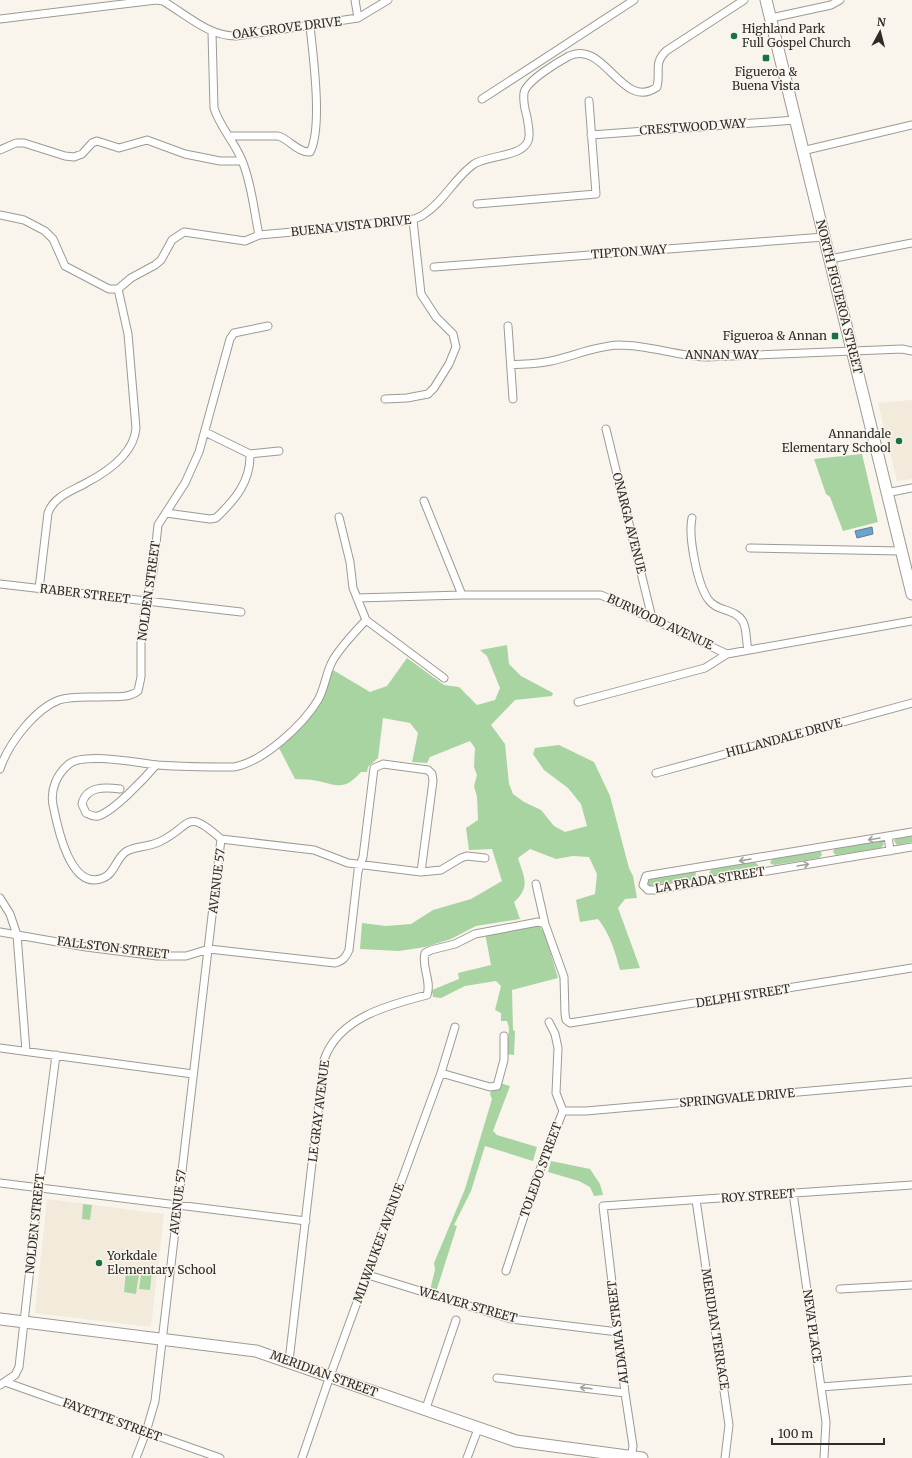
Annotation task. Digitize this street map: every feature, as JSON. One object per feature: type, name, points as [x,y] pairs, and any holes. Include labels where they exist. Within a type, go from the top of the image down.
[{"type":"street","points":[[97,0],[97,8]]},
{"type":"street","name":"OAK GROVE DRIVE","points":[[0,19],[156,0],[163,1],[212,32],[223,36],[236,36],[358,18],[388,0]]},
{"type":"street","points":[[355,0],[358,18]]},
{"type":"street","points":[[482,99],[634,0]]},
{"type":"street","points":[[524,73],[530,82],[570,55],[588,54],[596,58],[630,88],[637,92],[653,90],[657,87],[659,81],[658,64],[660,57],[666,51],[744,0]]},
{"type":"street","name":"NORTH FIGUEROA STREET","points":[[766,0],[886,493],[901,551],[909,569],[912,594]]},
{"type":"street","points":[[771,18],[831,5],[840,0]]},
{"type":"street","points":[[229,136],[278,136],[284,138],[303,151],[310,152],[313,146],[315,131],[316,100],[310,26]]},
{"type":"street","points":[[212,32],[214,108],[218,119],[242,161],[248,180],[259,235]]},
{"type":"street","name":"BUENA VISTA DRIVE","points":[[118,289],[131,278],[155,265],[161,260],[172,240],[184,232],[245,241],[252,240],[259,235],[321,231],[413,220],[432,209],[474,164],[486,159],[517,152],[524,148],[528,141],[529,133],[524,94],[530,82]]},
{"type":"street","points":[[477,204],[596,194],[588,101]]},
{"type":"street","name":"CRESTWOOD WAY","points":[[591,135],[795,120]]},
{"type":"street","points":[[802,151],[912,125]]},
{"type":"street","points":[[0,150],[16,143],[24,143],[64,156],[74,157],[82,154],[92,143],[97,141],[119,148],[141,140],[147,140],[185,154],[220,161],[242,161]]},
{"type":"street","points":[[0,215],[24,220],[45,231],[53,239],[65,266],[109,289],[118,289],[128,334],[136,428],[132,446],[114,465],[63,496],[51,506],[48,513],[39,589]]},
{"type":"street","points":[[385,399],[407,398],[428,394],[434,388],[449,364],[456,347],[453,334],[436,317],[421,294],[413,220]]},
{"type":"street","name":"TIPTON WAY","points":[[434,267],[824,237]]},
{"type":"street","points":[[830,259],[912,243]]},
{"type":"street","name":"NOLDEN STREET","points":[[0,769],[6,754],[17,738],[38,713],[49,705],[70,698],[133,695],[138,691],[141,686],[141,640],[146,602],[153,572],[158,525],[193,469],[205,432],[230,339],[234,333],[268,326]]},
{"type":"street","points":[[508,326],[513,399]]},
{"type":"street","name":"ANNAN WAY","points":[[511,365],[551,361],[582,351],[618,345],[651,348],[686,356],[706,357],[902,349],[912,351]]},
{"type":"street","name":"ONARGA AVENUE","points":[[606,429],[652,618]]},
{"type":"street","points":[[205,432],[250,454],[279,450]]},
{"type":"street","points":[[166,513],[210,520],[216,518],[244,484],[249,470],[250,454]]},
{"type":"street","points":[[886,493],[912,488]]},
{"type":"street","points":[[424,501],[462,595]]},
{"type":"street","points":[[338,517],[357,598],[366,620],[444,678]]},
{"type":"street","points":[[692,518],[689,528],[691,545],[700,581],[708,600],[720,608],[735,613],[744,623],[748,650]]},
{"type":"street","points":[[750,548],[901,551]]},
{"type":"street","name":"RABER STREET","points":[[0,584],[242,612]]},
{"type":"street","name":"BURWOOD AVENUE","points":[[357,598],[462,595],[592,594],[605,596],[728,654],[912,621]]},
{"type":"street","name":"AVENUE 57","points":[[136,1458],[146,1432],[155,1401],[221,839],[202,823],[194,821],[181,825],[176,832],[156,843],[126,852],[110,874],[104,878],[96,880],[88,878],[71,865],[63,848],[52,795],[54,785],[70,763],[81,760],[118,760],[156,765],[234,767],[245,765],[255,760],[289,733],[313,707],[319,699],[333,660],[366,620]]},
{"type":"street","points":[[578,702],[705,668],[728,654]]},
{"type":"street","name":"HILLANDALE DRIVE","points":[[656,773],[912,703]]},
{"type":"street","points":[[361,864],[374,768],[383,764],[428,770],[432,774],[433,781],[421,872]]},
{"type":"street","points":[[120,789],[95,789],[86,794],[82,804],[86,813],[91,816],[98,816],[145,778],[156,765]]},
{"type":"street","name":"LA PRADA STREET","points":[[912,832],[702,868],[651,875],[646,876],[643,885],[648,890],[654,890],[912,847]]},
{"type":"street","points":[[888,836],[890,851]]},
{"type":"street","points":[[221,839],[314,850],[323,852],[339,860],[421,872],[441,870],[467,856],[485,858]]},
{"type":"street","points":[[826,847],[829,860]]},
{"type":"street","points":[[765,857],[767,871]]},
{"type":"street","name":"FALLSTON STREET","points":[[0,932],[86,947],[157,956],[186,956],[209,949],[335,963],[344,959],[349,950],[361,864]]},
{"type":"street","points":[[702,868],[704,881]]},
{"type":"street","points":[[536,884],[545,924]]},
{"type":"street","points":[[0,898],[13,919],[17,935],[26,1051]]},
{"type":"street","name":"LE GRAY AVENUE","points":[[289,1361],[324,1060],[327,1053],[339,1033],[360,1019],[386,1007],[427,995],[428,983],[424,958],[425,953],[455,944],[475,934],[538,922],[545,924]]},
{"type":"street","name":"DELPHI STREET","points":[[545,924],[564,977],[566,1020],[570,1023],[912,968]]},
{"type":"street","name":"TOLEDO STREET","points":[[506,1271],[536,1180],[563,1111],[556,1093],[558,1048],[555,1034],[549,1022]]},
{"type":"street","name":"MILWAUKEE AVENUE","points":[[302,1458],[330,1376],[441,1073],[455,1027]]},
{"type":"street","points":[[441,1073],[490,1087],[497,1086],[504,1060],[504,1036]]},
{"type":"street","points":[[0,1048],[193,1074]]},
{"type":"street","name":"NOLDEN STREET","points":[[2,1383],[15,1375],[19,1367],[38,1188],[56,1055]]},
{"type":"street","name":"SPRINGVALE DRIVE","points":[[563,1111],[586,1111],[912,1082]]},
{"type":"street","points":[[0,1183],[306,1221]]},
{"type":"street","name":"ROY STREET","points":[[603,1206],[912,1185]]},
{"type":"street","name":"NEVA PLACE","points":[[794,1193],[826,1422],[824,1458]]},
{"type":"street","name":"MERIDIAN TERRACE","points":[[696,1200],[729,1425],[725,1458]]},
{"type":"street","name":"ALDAMA STREET","points":[[603,1206],[624,1393],[634,1458]]},
{"type":"street","name":"WEAVER STREET","points":[[368,1275],[511,1320],[618,1332]]},
{"type":"street","points":[[840,1289],[912,1284]]},
{"type":"street","name":"MERIDIAN STREET","points":[[0,1319],[256,1351],[289,1361],[426,1411],[516,1441],[634,1458]]},
{"type":"street","points":[[426,1411],[456,1320]]},
{"type":"street","points":[[497,1378],[624,1393]]},
{"type":"street","points":[[821,1387],[912,1380]]},
{"type":"street","name":"FAYETTE STREET","points":[[2,1383],[220,1458]]},
{"type":"street","points":[[467,1458],[478,1429]]},
{"type":"shaded area","name":"Annandale Elementary School","points":[[912,400],[912,479],[897,481],[878,403]]},
{"type":"shaded area","name":"Yorkdale Elementary School","points":[[47,1199],[164,1214],[151,1327],[35,1313]]},
{"type":"green space","points":[[862,454],[878,522],[843,531],[830,497],[826,494],[814,459]]},
{"type":"green space","points":[[507,645],[509,664],[521,676],[553,693],[552,696],[515,700],[491,725],[505,744],[509,784],[513,794],[524,802],[541,810],[554,826],[565,832],[587,826],[581,804],[568,788],[544,770],[533,754],[535,748],[559,745],[594,762],[610,796],[629,868],[633,876],[637,898],[625,899],[618,908],[640,968],[620,970],[609,937],[598,919],[580,922],[576,900],[595,894],[597,874],[589,857],[573,856],[556,859],[530,849],[518,858],[525,882],[523,891],[514,902],[520,919],[476,926],[451,939],[425,947],[399,951],[360,949],[362,923],[386,926],[411,924],[433,910],[471,899],[502,881],[492,849],[469,850],[466,828],[478,820],[477,797],[474,786],[477,775],[474,767],[475,748],[470,741],[430,757],[427,763],[412,762],[418,733],[410,723],[383,718],[378,758],[368,767],[367,772],[361,772],[346,784],[337,785],[315,780],[295,779],[278,746],[307,719],[333,670],[370,692],[387,686],[407,658],[444,685],[459,687],[477,705],[495,700],[500,688],[487,656],[480,650]]},
{"type":"green space","points":[[912,835],[912,842],[897,845],[894,841],[897,837]]},
{"type":"green space","points":[[881,839],[884,844],[881,848],[836,855],[833,852],[835,847]]},
{"type":"green space","points":[[818,850],[822,855],[819,858],[774,865],[770,863],[772,859]]},
{"type":"green space","points":[[754,861],[759,866],[757,869],[712,877],[709,874],[711,869]]},
{"type":"green space","points":[[693,871],[696,872],[695,878],[650,886],[646,883],[648,879]]},
{"type":"green space","points":[[539,925],[545,934],[558,978],[512,990],[513,1030],[515,1031],[514,1055],[507,1054],[509,1028],[507,1021],[501,1021],[501,1013],[495,1010],[501,986],[496,981],[465,986],[441,998],[433,997],[432,990],[459,979],[458,973],[491,965],[485,933]]},
{"type":"green space","points":[[500,1083],[510,1086],[493,1131],[497,1135],[537,1147],[533,1161],[485,1146],[471,1191],[454,1225],[457,1226],[436,1292],[430,1290],[435,1270],[434,1263],[465,1189],[492,1099],[490,1094],[491,1091]]},
{"type":"green space","points":[[551,1161],[590,1169],[600,1184],[603,1195],[594,1196],[590,1187],[579,1181],[548,1172]]},
{"type":"green space","points":[[83,1204],[92,1205],[90,1220],[82,1219]]},
{"type":"green space","points":[[142,1269],[152,1270],[150,1290],[139,1289]]},
{"type":"green space","points":[[126,1271],[139,1273],[136,1294],[124,1292]]},
{"type":"water","points":[[872,527],[873,534],[857,538],[855,531]]},
{"type":"place","name":"Highland Park Full Gospel Church","points":[[734,36]]},
{"type":"place","name":"Figueroa & Buena Vista","points":[[766,58]]},
{"type":"place","name":"Figueroa & Annan","points":[[835,336]]},
{"type":"place","name":"Annandale Elementary School","points":[[899,441]]},
{"type":"place","name":"Yorkdale Elementary School","points":[[99,1263]]}]
